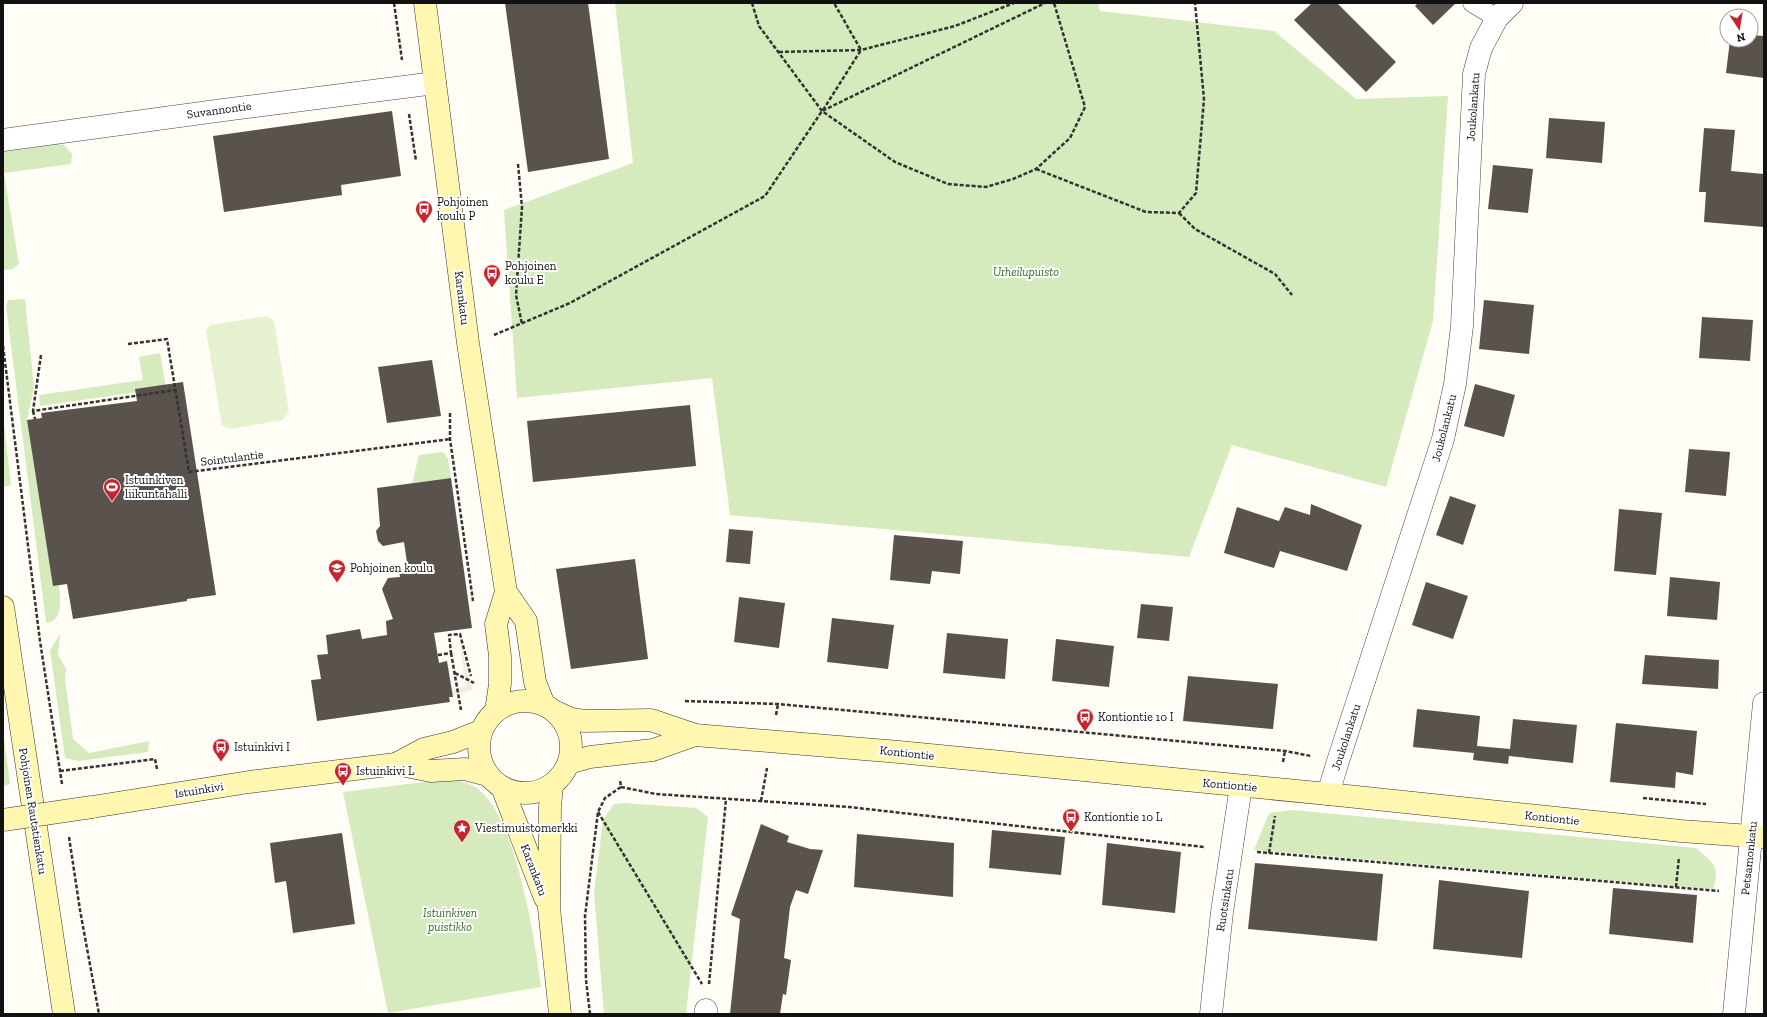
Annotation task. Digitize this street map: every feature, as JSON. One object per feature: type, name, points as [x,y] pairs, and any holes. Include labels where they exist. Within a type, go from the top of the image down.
[{"type":"street","name":"Karankatu","points":[[425,3],[468,343],[506,592],[526,621],[535,682],[551,709]]},
{"type":"street","name":"Joukolankatu","points":[[1328,794],[1443,439],[1455,384],[1462,326],[1474,74],[1481,48],[1504,10]]},
{"type":"street","name":"Suvannontie","points":[[3,140],[435,83]]},
{"type":"street","name":"Karankatu","points":[[496,711],[500,684],[500,656],[496,624],[506,592]]},
{"type":"street","name":"Pohjoinen Rautatienkatu","points":[[3,607],[64,1014]]},
{"type":"street","points":[[521,701],[533,701],[551,709],[565,724],[570,737],[571,750],[568,763],[562,776],[552,785],[543,790],[522,793],[495,781],[481,762],[478,746],[481,731],[487,720],[496,711],[510,703],[521,701]]},
{"type":"street","name":"Petsamonkatu","points":[[1734,1014],[1745,893],[1758,836],[1764,703]]},
{"type":"street","name":"Kontiontie","points":[[551,709],[571,719],[585,721],[651,720],[695,735],[780,741],[1328,794],[1681,831],[1758,836]]},
{"type":"street","name":"Istuinkivi","points":[[396,764],[424,749],[453,742],[481,731]]},
{"type":"street","name":"Kontiontie","points":[[568,763],[590,757],[653,750],[695,735]]},
{"type":"street","name":"Istuinkivi","points":[[3,820],[248,782],[396,764],[431,771],[465,769],[495,781]]},
{"type":"street","name":"Karankatu","points":[[495,781],[549,908]]},
{"type":"street","name":"Karankatu","points":[[552,785],[550,807],[549,908],[560,1014]]},
{"type":"street","name":"Ruotsinkatu","points":[[1211,1014],[1222,912],[1241,786]]},
{"type":"lane","points":[[1472,3],[1504,10]]},
{"type":"path","points":[[752,3],[759,26],[822,111],[895,162],[948,184],[986,187],[1013,179],[1036,169],[1070,138],[1085,107],[1054,3]]},
{"type":"path","points":[[834,3],[861,50]]},
{"type":"path","points":[[779,52],[861,50],[955,26],[1014,3]]},
{"type":"path","points":[[822,111],[1045,3]]},
{"type":"path","points":[[1179,213],[1196,193],[1204,99],[1195,3]]},
{"type":"path","points":[[468,343],[522,324],[570,303],[766,196],[861,50]]},
{"type":"path","points":[[518,164],[522,207],[516,295],[522,324]]},
{"type":"path","points":[[1036,169],[1146,212],[1179,213],[1195,229],[1275,274],[1292,296]]},
{"type":"path","name":"Sointulantie","points":[[128,344],[167,339],[189,472],[450,439]]},
{"type":"path","points":[[3,346],[40,642],[62,786]]},
{"type":"path","points":[[34,419],[33,411],[41,355]]},
{"type":"path","points":[[33,411],[175,390]]},
{"type":"path","points":[[455,673],[472,682],[460,634],[449,635],[451,653],[462,716]]},
{"type":"path","points":[[438,655],[451,653]]},
{"type":"path","points":[[684,701],[778,704],[1285,751],[1338,761]]},
{"type":"path","points":[[1308,756],[1312,750]]},
{"type":"path","points":[[618,754],[621,787]]},
{"type":"path","points":[[60,771],[155,759],[158,772]]},
{"type":"path","points":[[590,1014],[586,980],[585,916],[598,812],[605,798],[621,787],[656,794],[849,807],[1232,850],[1745,893]]},
{"type":"path","points":[[707,1006],[726,799]]},
{"type":"path","points":[[598,812],[707,1006]]},
{"type":"path","points":[[69,832],[80,910],[99,1014]]},
{"type":"green space","name":"Urheilupuisto","points":[[615,3],[1098,3],[1100,11],[1274,31],[1356,99],[1448,96],[1433,321],[1386,487],[1232,445],[1189,557],[730,515],[712,378],[517,398],[504,210],[633,163]]},
{"type":"green space","points":[[48,141],[64,145],[72,154],[71,164],[4,173],[19,264],[13,269],[4,270],[3,151]]},
{"type":"green space","points":[[25,299],[34,388],[27,420],[60,597],[59,613],[53,621],[48,623],[46,622],[6,306],[8,300]]},
{"type":"green space","points":[[267,316],[274,321],[289,412],[283,420],[230,429],[222,425],[206,331],[210,325]]},
{"type":"green space","points":[[160,353],[166,388],[40,406],[39,395],[143,380],[139,357]]},
{"type":"green space","points":[[3,415],[11,485],[3,487]]},
{"type":"green space","points":[[443,452],[448,459],[451,478],[412,483],[419,455]]},
{"type":"green space","points":[[60,634],[58,655],[66,669],[65,679],[73,739],[89,753],[149,741],[148,752],[78,761],[65,758],[50,650]]},
{"type":"green space","points":[[3,730],[10,784],[4,786],[3,781]]},
{"type":"green space","name":"Istuinkiven puistikko","points":[[449,779],[468,783],[478,789],[491,804],[503,825],[522,881],[534,940],[541,987],[388,1013],[343,792]]},
{"type":"green space","points":[[624,803],[696,808],[708,817],[686,1014],[604,1014],[594,893],[603,820],[614,804]]},
{"type":"green space","points":[[1292,810],[1696,848],[1714,865],[1716,875],[1713,889],[1254,850],[1269,813]]},
{"type":"shaded area","points":[[459,638],[473,690],[452,695],[451,689],[466,686]]},
{"type":"building","points":[[505,3],[588,3],[609,159],[528,172]]},
{"type":"building","points":[[1312,3],[1337,3],[1396,62],[1366,92],[1294,20]]},
{"type":"building","points":[[1418,3],[1456,3],[1433,25],[1415,6]]},
{"type":"building","points":[[1759,36],[1764,36],[1764,78],[1726,73],[1729,48],[1759,48]]},
{"type":"building","points":[[392,111],[401,176],[341,185],[342,195],[224,212],[213,136]]},
{"type":"building","points":[[1549,118],[1605,122],[1602,163],[1546,158]]},
{"type":"building","points":[[1704,128],[1735,130],[1731,171],[1764,174],[1764,227],[1704,222],[1706,192],[1699,192]]},
{"type":"building","points":[[1493,165],[1533,169],[1528,213],[1488,209]]},
{"type":"building","points":[[1484,300],[1534,305],[1529,354],[1479,349]]},
{"type":"building","points":[[1702,317],[1753,320],[1750,361],[1699,358]]},
{"type":"building","points":[[432,360],[441,416],[387,423],[378,367]]},
{"type":"building","name":"Istuinkiven liikuntahalli","points":[[183,382],[216,595],[73,619],[67,584],[53,586],[27,420],[42,418],[41,413],[137,401],[135,389]]},
{"type":"building","points":[[1475,384],[1515,395],[1504,437],[1464,426]]},
{"type":"building","points":[[690,405],[696,466],[533,482],[527,421]]},
{"type":"building","points":[[1689,449],[1730,452],[1726,496],[1685,492]]},
{"type":"building","points":[[451,478],[472,628],[434,633],[439,663],[447,661],[453,697],[449,697],[450,702],[317,721],[311,680],[321,679],[317,655],[328,654],[326,635],[360,629],[362,639],[387,635],[386,621],[393,619],[382,589],[388,578],[400,577],[399,571],[408,570],[404,542],[383,546],[378,541],[376,531],[380,526],[377,488]]},
{"type":"building","points":[[1450,496],[1476,505],[1463,545],[1436,535]]},
{"type":"building","points":[[1311,504],[1362,525],[1347,571],[1280,551],[1274,568],[1224,553],[1237,507],[1279,521],[1285,507],[1310,515]]},
{"type":"building","points":[[1619,509],[1662,513],[1656,575],[1614,571]]},
{"type":"building","points":[[729,529],[753,531],[750,564],[726,562]]},
{"type":"building","points":[[894,535],[963,541],[960,574],[932,571],[930,584],[890,580]]},
{"type":"building","points":[[635,559],[648,659],[571,669],[556,569]]},
{"type":"building","points":[[1670,577],[1720,582],[1717,620],[1667,616]]},
{"type":"building","points":[[1426,582],[1468,596],[1453,639],[1412,625]]},
{"type":"building","points":[[739,597],[785,603],[779,648],[734,642]]},
{"type":"building","points":[[1141,604],[1173,607],[1169,641],[1137,638]]},
{"type":"building","points":[[832,618],[894,625],[888,669],[827,662]]},
{"type":"building","points":[[947,633],[1008,639],[1005,679],[943,673]]},
{"type":"building","points":[[1056,639],[1114,646],[1109,687],[1052,681]]},
{"type":"building","points":[[1645,655],[1719,660],[1718,689],[1642,684]]},
{"type":"building","points":[[1188,676],[1278,684],[1273,729],[1183,721]]},
{"type":"building","points":[[1417,709],[1480,716],[1477,746],[1510,749],[1513,719],[1577,725],[1573,763],[1509,756],[1508,764],[1473,760],[1474,753],[1413,747]]},
{"type":"building","points":[[1616,723],[1697,731],[1693,775],[1676,772],[1675,788],[1610,782]]},
{"type":"building","points":[[761,824],[789,836],[787,842],[810,849],[823,850],[808,894],[796,890],[790,907],[784,958],[791,960],[786,995],[783,994],[780,1014],[730,1014],[740,919],[731,915]]},
{"type":"building","points":[[992,830],[1065,837],[1061,875],[989,868]]},
{"type":"building","points":[[342,833],[355,924],[293,933],[286,881],[275,883],[270,843]]},
{"type":"building","points":[[857,834],[954,843],[953,897],[854,887]]},
{"type":"building","points":[[1107,843],[1181,852],[1175,913],[1102,905]]},
{"type":"building","points":[[1255,863],[1383,874],[1377,941],[1248,929]]},
{"type":"building","points":[[1439,880],[1529,891],[1522,958],[1433,949]]},
{"type":"building","points":[[1613,888],[1697,895],[1693,943],[1609,934]]},
{"type":"place","name":"Pohjoinen koulu P","points":[[424,224]]},
{"type":"place","name":"Pohjoinen koulu E","points":[[492,288]]},
{"type":"place","name":"Istuinkiven liikuntahalli","points":[[112,502]]},
{"type":"place","name":"Pohjoinen koulu","points":[[337,583]]},
{"type":"place","name":"Kontiontie 10 I","points":[[1085,732]]},
{"type":"place","name":"Istuinkivi I","points":[[221,762]]},
{"type":"place","name":"Istuinkivi L","points":[[343,786]]},
{"type":"place","name":"Kontiontie 10 L","points":[[1071,832]]},
{"type":"place","name":"Viestimuistomerkki","points":[[462,843]]}]
